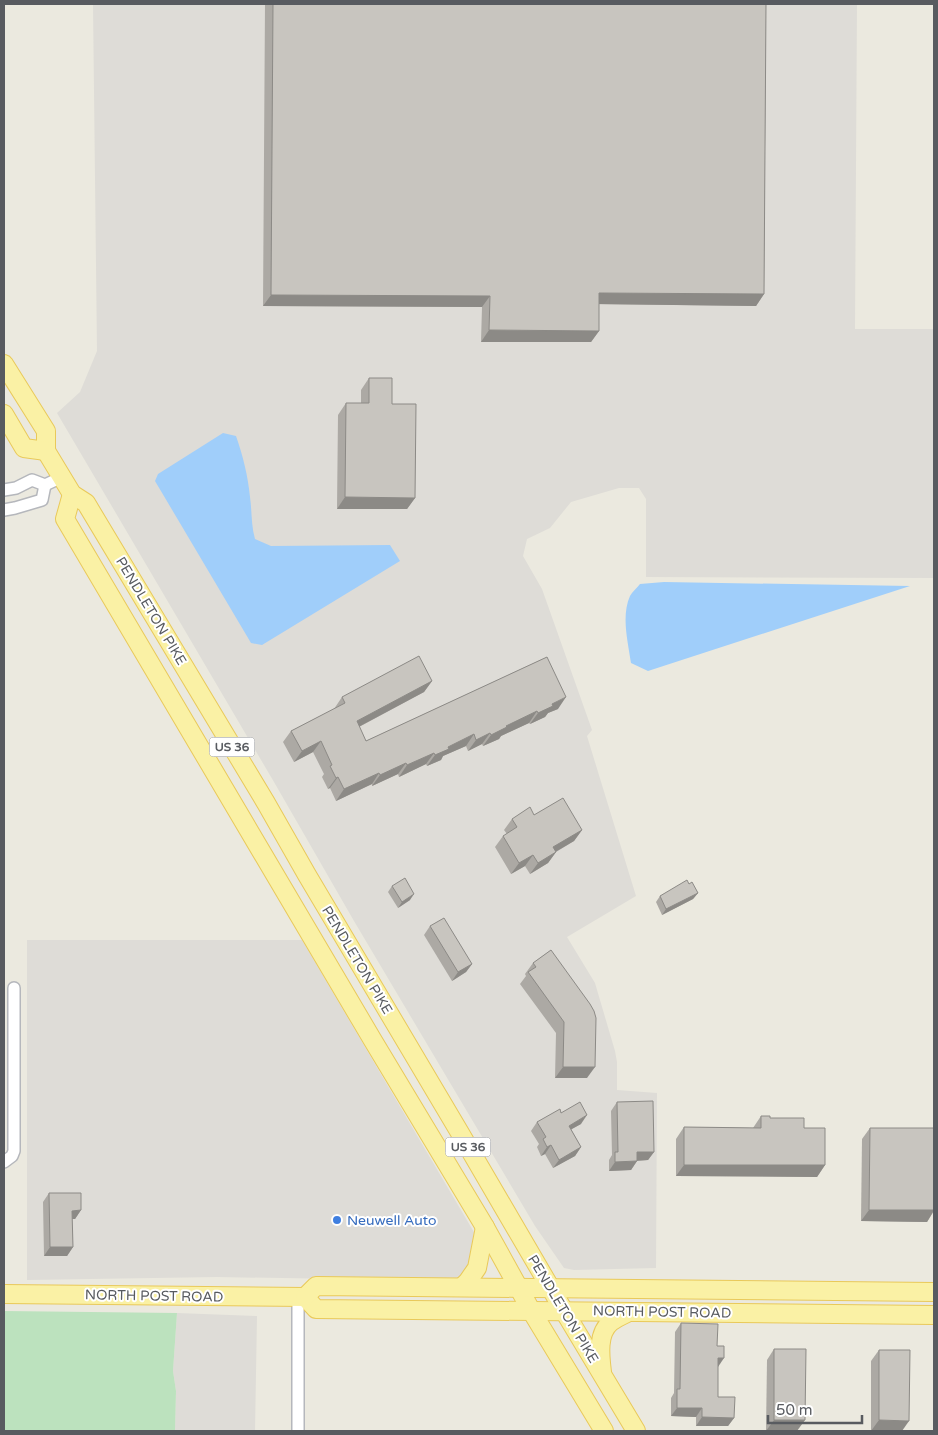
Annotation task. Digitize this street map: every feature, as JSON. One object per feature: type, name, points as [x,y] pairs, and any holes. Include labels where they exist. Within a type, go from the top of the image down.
[{"type":"main road","name":"PENDLETON PIKE","points":[[4,364],[46,431],[46,451],[72,494],[86,503],[636,1431]]},
{"type":"main road","points":[[4,414],[24,448],[46,451]]},
{"type":"main road","name":"PENDLETON PIKE","points":[[72,494],[65,519],[604,1431]]},
{"type":"main road","points":[[462,1287],[477,1268],[485,1227]]},
{"type":"main road","name":"NORTH POST ROAD","points":[[4,1294],[302,1297],[316,1286],[934,1292]]},
{"type":"main road","name":"NORTH POST ROAD","points":[[302,1297],[316,1309],[934,1315]]},
{"type":"main road","points":[[603,1377],[600,1356],[601,1339],[610,1322],[628,1312]]},
{"type":"street","points":[[4,490],[16,488],[32,480],[45,485],[62,477]]},
{"type":"street","points":[[4,510],[42,500],[45,485]]},
{"type":"street","points":[[4,1162],[12,1156],[14,1151],[14,988]]},
{"type":"street","points":[[298,1431],[302,1297]]},
{"type":"shaded area","points":[[93,4],[857,4],[855,329],[934,329],[934,578],[646,577],[646,499],[639,488],[619,488],[571,502],[550,528],[527,539],[523,556],[542,589],[592,730],[587,736],[636,896],[567,937],[595,983],[615,1051],[617,1090],[657,1093],[656,1268],[574,1270],[564,1268],[535,1226],[354,921],[57,413],[80,392],[97,351]]},
{"type":"shaded area","points":[[27,940],[302,940],[478,1239],[475,1263],[456,1281],[217,1277],[27,1280]]},
{"type":"shaded area","points":[[177,1313],[257,1316],[255,1431],[175,1431],[176,1391],[173,1371]]},
{"type":"green space","points":[[4,1311],[177,1313],[173,1371],[176,1391],[175,1431],[4,1431]]},
{"type":"water","points":[[223,433],[236,436],[241,451],[248,481],[255,539],[271,546],[390,545],[400,561],[262,645],[251,643],[155,481],[158,474]]},
{"type":"water","points":[[664,582],[910,586],[648,671],[631,663],[626,629],[627,604],[631,594],[640,584]]},
{"type":"building","points":[[273,4],[766,4],[764,294],[599,293],[599,331],[489,330],[490,296],[271,295]]},
{"type":"building","points":[[369,378],[392,378],[392,404],[416,404],[415,498],[345,497],[346,403],[369,403]]},
{"type":"building","points":[[419,656],[432,681],[357,721],[366,741],[547,657],[566,697],[552,704],[553,706],[538,713],[537,711],[491,735],[490,733],[476,740],[474,734],[435,755],[434,753],[407,765],[406,763],[380,775],[379,773],[344,789],[330,766],[332,765],[321,741],[302,751],[291,731],[345,703],[342,697]]},
{"type":"building","points":[[563,798],[582,830],[553,847],[556,852],[538,863],[533,855],[519,863],[503,836],[517,827],[512,819],[530,807],[534,815]]},
{"type":"building","points":[[405,878],[414,894],[402,902],[392,886]]},
{"type":"building","points":[[687,880],[689,884],[692,882],[698,893],[666,909],[660,896]]},
{"type":"building","points":[[444,918],[472,964],[458,972],[430,926]]},
{"type":"building","points":[[551,950],[594,1011],[596,1018],[595,1067],[563,1067],[564,1022],[528,972],[536,967],[533,963]]},
{"type":"building","points":[[653,1101],[654,1152],[637,1152],[637,1161],[615,1162],[615,1152],[618,1152],[617,1102]]},
{"type":"building","points":[[580,1102],[587,1115],[569,1126],[581,1147],[559,1160],[551,1145],[547,1147],[543,1139],[546,1137],[537,1122],[560,1109],[561,1113]]},
{"type":"building","points":[[761,1116],[770,1116],[770,1118],[804,1118],[804,1128],[825,1128],[825,1165],[684,1165],[684,1127],[761,1128]]},
{"type":"building","points":[[870,1128],[934,1128],[934,1210],[869,1210]]},
{"type":"building","points":[[49,1193],[81,1193],[81,1210],[72,1211],[73,1247],[50,1247]]},
{"type":"building","points":[[681,1323],[718,1324],[717,1346],[724,1346],[724,1358],[718,1358],[718,1397],[735,1397],[734,1418],[702,1417],[702,1408],[677,1408],[677,1389],[680,1389]]},
{"type":"building","points":[[774,1349],[806,1349],[805,1420],[774,1420]]},
{"type":"building","points":[[879,1350],[910,1350],[909,1421],[879,1420]]},
{"type":"place","name":"Neuwell Auto","points":[[337,1220]]}]
